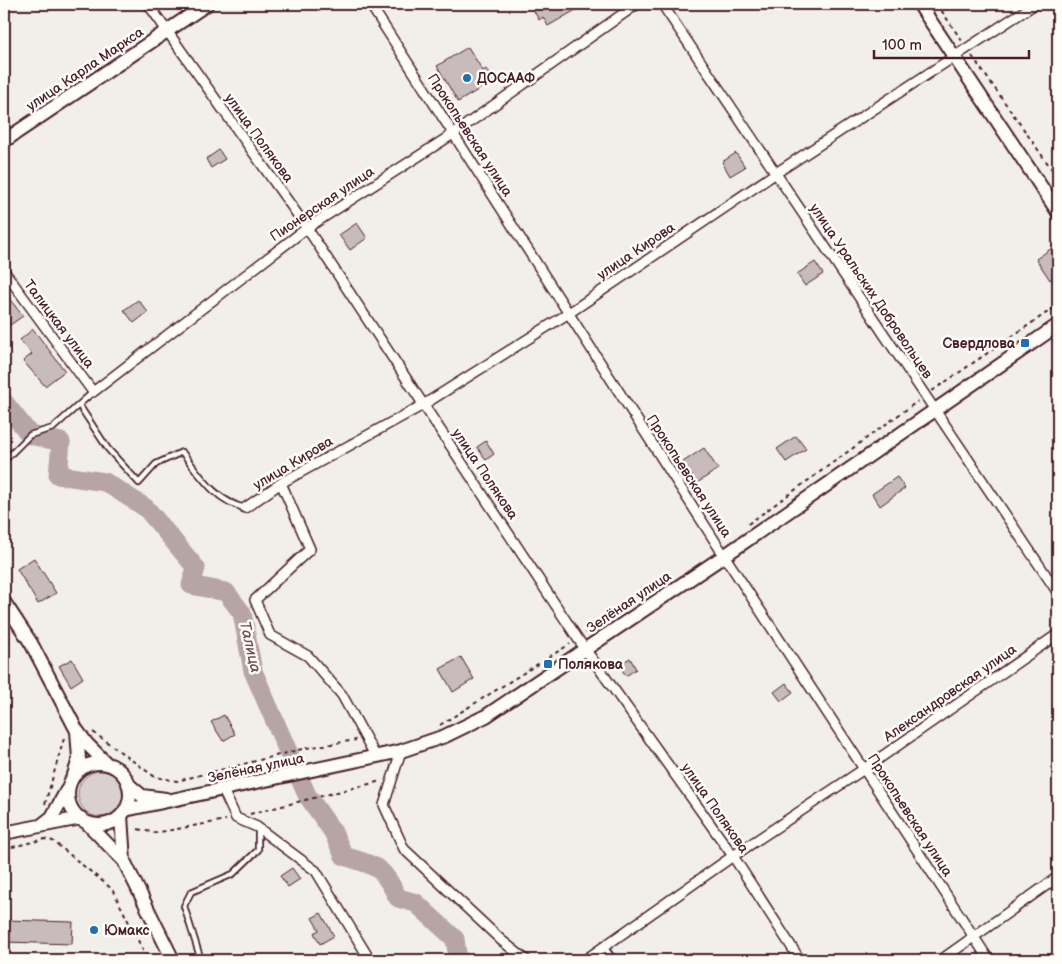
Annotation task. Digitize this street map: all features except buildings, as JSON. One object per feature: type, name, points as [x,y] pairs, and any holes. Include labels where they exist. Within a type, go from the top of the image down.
[{"type":"main road","name":"улица Карла Маркса","points":[[4,141],[207,4]]},
{"type":"main road","points":[[919,4],[1058,212]]},
{"type":"main road","name":"Зелёная улица","points":[[171,800],[335,767],[401,751],[445,736],[486,716],[724,556],[1058,325]]},
{"type":"main road","points":[[4,602],[31,643],[71,730],[79,759],[62,801],[52,817],[4,833]]},
{"type":"main road","points":[[71,730],[107,764],[120,771],[128,784],[142,796],[171,800]]},
{"type":"main road","points":[[107,764],[90,764],[72,778],[68,794],[70,804],[83,820],[124,861],[173,960]]},
{"type":"main road","points":[[124,861],[123,813],[130,797],[128,784]]},
{"type":"main road","points":[[43,819],[107,823],[123,813],[171,800]]},
{"type":"street","name":"улица Полякова","points":[[148,4],[166,32],[307,228],[578,639],[732,856],[800,960]]},
{"type":"street","name":"Прокопьевская улица","points":[[370,4],[724,556],[989,960]]},
{"type":"street","name":"Пионерская улица","points":[[93,392],[307,228],[453,134],[637,4]]},
{"type":"street","name":"улица Уральских Добровольцев","points":[[662,4],[933,410],[1058,593]]},
{"type":"street","name":"улица Кирова","points":[[245,508],[281,483],[423,405],[568,313],[776,173],[1035,4]]},
{"type":"street","name":"Талицкая улица","points":[[4,272],[93,392]]},
{"type":"street","points":[[281,483],[310,549],[255,600],[270,634],[308,656],[342,695],[376,757]]},
{"type":"street","name":"Александровская улица","points":[[585,960],[605,948],[732,856],[864,769],[1058,634]]},
{"type":"street","points":[[401,751],[384,805],[404,849],[501,940],[526,960]]},
{"type":"street","points":[[223,790],[236,818],[258,826],[316,871],[370,960]]},
{"type":"street","points":[[941,960],[1058,877]]},
{"type":"lane","name":"Пионерская улица","points":[[4,461],[30,435],[53,428],[93,392]]},
{"type":"lane","points":[[79,405],[108,449],[139,483],[156,464],[182,452],[209,486],[230,505],[245,508]]},
{"type":"lane","points":[[201,960],[184,906],[190,892],[234,874],[258,850],[258,826]]},
{"type":"lane","points":[[605,948],[614,960]]},
{"type":"path","points":[[937,4],[1058,178]]},
{"type":"path","points":[[742,529],[924,396],[1058,304]]},
{"type":"path","points":[[437,727],[635,601]]},
{"type":"path","points":[[43,819],[71,730]]},
{"type":"path","points":[[93,732],[155,777],[177,781],[306,748],[360,739]]},
{"type":"path","points":[[138,829],[155,833],[236,818],[393,777]]},
{"type":"path","points":[[4,849],[46,839],[53,841],[112,889],[148,960]]},
{"type":"shaded area","points":[[106,771],[118,777],[123,785],[123,803],[118,811],[110,816],[96,817],[84,811],[79,803],[78,789],[84,777],[92,772]]},
{"type":"waterway","name":"Талица","points":[[4,402],[30,435],[61,442],[58,475],[105,482],[146,508],[196,568],[191,585],[226,592],[242,613],[253,671],[307,795],[333,832],[344,856],[372,865],[383,873],[398,898],[416,903],[455,939],[458,960]]},
{"type":"place","name":"ДОСААФ","points":[[467,78]]},
{"type":"place","name":"Свердлова","points":[[1025,343]]},
{"type":"place","name":"Полякова","points":[[548,664]]},
{"type":"place","name":"Юмакс","points":[[94,930]]}]
